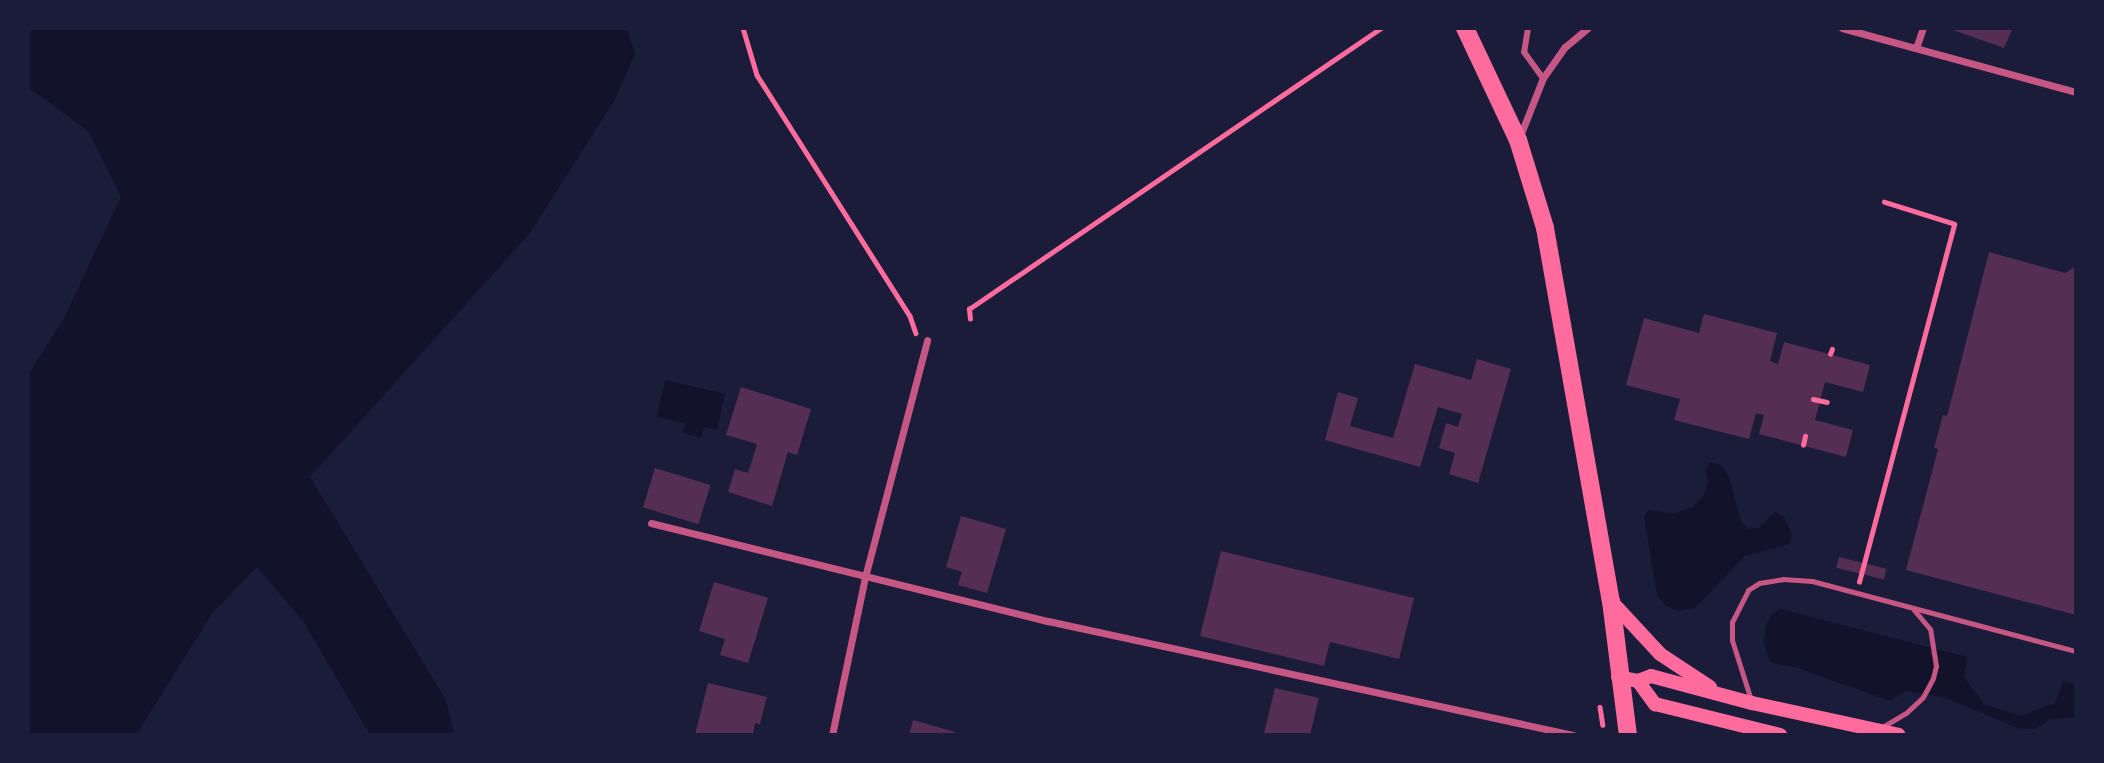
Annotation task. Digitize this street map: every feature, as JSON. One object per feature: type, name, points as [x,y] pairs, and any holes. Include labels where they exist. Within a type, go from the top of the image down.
[{"type":"main road","points":[[1465,28],[1518,140],[1545,228],[1611,601],[1618,677],[1628,735]]},
{"type":"main road","points":[[1611,601],[1660,654],[1723,695]]},
{"type":"main road","points":[[1618,677],[1638,681],[1651,676],[1752,703],[1899,735]]},
{"type":"main road","points":[[1638,681],[1656,704],[1780,735]]},
{"type":"street","points":[[1528,28],[1524,52],[1543,78]]},
{"type":"street","points":[[1518,140],[1543,78],[1565,47],[1588,28]]},
{"type":"street","points":[[1842,28],[2076,92]]},
{"type":"street","points":[[1916,48],[1923,28]]},
{"type":"street","points":[[832,735],[865,577],[927,340]]},
{"type":"street","points":[[651,523],[1059,623],[1573,735]]},
{"type":"lane","points":[[1752,703],[1739,668],[1732,631],[1739,603],[1748,590],[1759,583],[1783,579],[1812,582],[2076,650]]},
{"type":"lane","points":[[1876,730],[1906,712],[1923,697],[1933,678],[1934,645],[1930,629],[1912,607]]},
{"type":"path","points":[[743,28],[757,75],[910,316],[923,351]]},
{"type":"path","points":[[970,319],[969,309],[1381,28]]},
{"type":"path","points":[[1856,593],[1954,224],[1884,202]]},
{"type":"path","points":[[1813,398],[1827,402]]},
{"type":"path","points":[[1803,445],[1805,436]]},
{"type":"path","points":[[1600,707],[1603,725]]},
{"type":"shaded area","points":[[28,28],[627,28],[635,54],[614,101],[530,233],[310,477],[446,700],[454,735],[370,735],[303,621],[257,567],[213,612],[136,735],[28,735],[28,375],[63,320],[121,197],[88,131],[28,87]]},
{"type":"shaded area","points":[[665,380],[725,394],[717,430],[704,427],[701,438],[683,433],[685,423],[657,417]]},
{"type":"shaded area","points":[[1710,462],[1720,465],[1729,476],[1741,522],[1749,529],[1759,528],[1775,512],[1784,517],[1792,534],[1789,544],[1745,556],[1695,608],[1678,611],[1665,605],[1657,595],[1644,516],[1649,510],[1673,514],[1693,507],[1704,495],[1708,481],[1705,471]]},
{"type":"shaded area","points":[[1780,609],[1967,657],[1964,677],[1984,704],[2021,716],[2055,703],[2063,681],[2076,685],[2076,717],[2051,719],[2036,729],[2018,728],[1943,697],[1906,691],[1890,701],[1798,668],[1770,662],[1764,643],[1766,626],[1771,615]]},
{"type":"building","points":[[1947,28],[2013,28],[2004,48]]},
{"type":"building","points":[[1989,252],[2065,273],[2076,266],[2076,615],[1906,570],[1938,449],[1934,448],[1943,415],[1947,416]]},
{"type":"building","points":[[1704,314],[1777,333],[1770,361],[1778,364],[1784,342],[1870,365],[1863,392],[1825,382],[1815,420],[1853,430],[1846,457],[1759,434],[1764,415],[1756,413],[1749,439],[1674,420],[1680,399],[1626,385],[1644,318],[1699,333]]},
{"type":"building","points":[[1477,359],[1511,369],[1478,483],[1449,474],[1455,453],[1439,448],[1446,423],[1458,427],[1462,414],[1438,407],[1420,467],[1325,440],[1338,392],[1358,398],[1350,426],[1393,438],[1415,364],[1471,380]]},
{"type":"building","points":[[741,387],[811,409],[797,455],[788,452],[772,506],[728,492],[735,469],[748,473],[757,444],[726,435]]},
{"type":"building","points":[[655,468],[710,485],[698,524],[643,507]]},
{"type":"building","points":[[961,516],[1006,529],[987,593],[958,585],[962,572],[946,567]]},
{"type":"building","points":[[1221,551],[1414,598],[1399,659],[1330,642],[1324,666],[1200,636]]},
{"type":"building","points":[[1839,557],[1887,569],[1884,580],[1836,568]]},
{"type":"building","points":[[714,582],[768,598],[748,663],[720,655],[725,639],[699,631]]},
{"type":"building","points":[[708,683],[767,697],[760,724],[755,723],[753,735],[695,735]]},
{"type":"building","points":[[1275,688],[1319,698],[1310,735],[1264,733]]},
{"type":"building","points":[[913,720],[955,732],[954,735],[909,735]]}]
